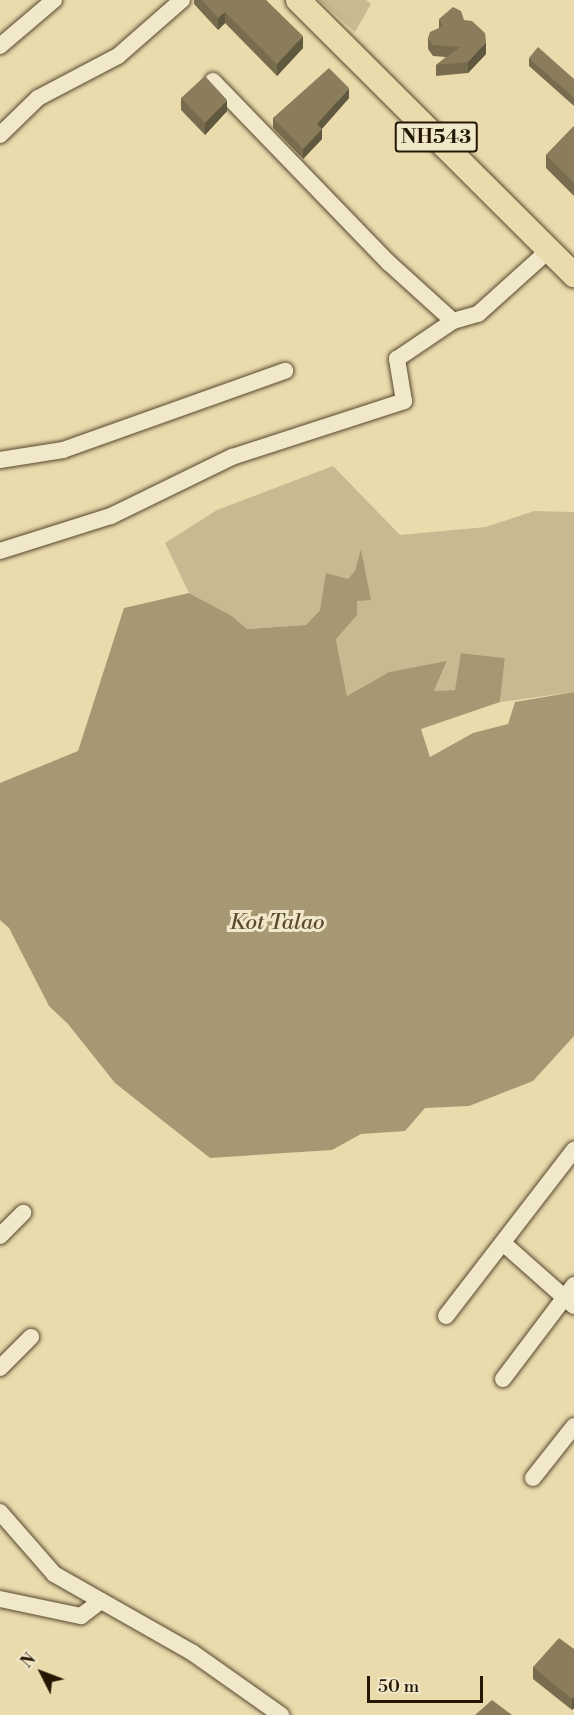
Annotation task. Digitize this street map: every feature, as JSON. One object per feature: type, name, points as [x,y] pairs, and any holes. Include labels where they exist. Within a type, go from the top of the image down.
[{"type":"highway","name":"NH543","points":[[298,0],[574,274]]},
{"type":"street","points":[[0,46],[54,0]]},
{"type":"street","points":[[4,125],[38,99],[118,56],[182,0]]},
{"type":"street","points":[[213,81],[389,263],[453,321]]},
{"type":"street","points":[[0,551],[111,516],[232,457],[404,401],[397,359],[453,321],[478,314],[549,250]]},
{"type":"street","points":[[0,460],[63,450],[285,371]]},
{"type":"street","points":[[446,1316],[574,1150]]},
{"type":"street","points":[[0,1236],[23,1213]]},
{"type":"street","points":[[503,1243],[571,1296],[503,1379]]},
{"type":"street","points":[[0,1368],[31,1337]]},
{"type":"street","points":[[533,1478],[574,1426]]},
{"type":"street","points":[[0,1512],[54,1574],[193,1653],[281,1715]]},
{"type":"street","points":[[0,1599],[81,1616],[101,1601]]},
{"type":"shaded area","points":[[319,0],[366,0],[371,4],[355,32]]},
{"type":"shaded area","points":[[333,466],[400,535],[486,527],[534,511],[574,512],[574,692],[500,702],[505,658],[462,653],[456,690],[434,691],[447,662],[389,672],[347,696],[336,638],[320,610],[306,625],[247,629],[232,616],[189,593],[165,543],[217,510]]},
{"type":"water","name":"Kot Talao","points":[[361,549],[371,600],[357,601],[357,615],[336,639],[347,696],[389,672],[447,661],[434,691],[455,690],[461,653],[505,658],[500,702],[421,729],[430,757],[473,733],[508,724],[515,702],[574,692],[574,1036],[533,1081],[469,1106],[425,1108],[405,1131],[361,1134],[332,1150],[210,1158],[115,1083],[68,1024],[49,1006],[9,928],[0,920],[0,783],[78,751],[124,608],[189,593],[232,616],[247,629],[306,625],[320,610],[326,573],[348,579],[355,571]]},
{"type":"building","points":[[202,0],[266,0],[303,36],[277,64],[225,12],[218,18]]},
{"type":"building","points":[[453,7],[461,11],[464,20],[472,21],[485,33],[486,42],[468,62],[436,65],[460,47],[433,45],[428,38],[430,32],[443,26],[439,19]]},
{"type":"building","points":[[538,47],[574,79],[574,98],[529,58]]},
{"type":"building","points":[[329,68],[349,88],[317,124],[322,129],[303,149],[273,118]]},
{"type":"building","points":[[205,76],[227,100],[205,123],[181,98]]},
{"type":"building","points":[[574,126],[574,183],[546,155]]},
{"type":"building","points":[[559,1638],[574,1649],[574,1697],[572,1699],[533,1667]]},
{"type":"building","points":[[492,1700],[512,1715],[475,1715]]}]
